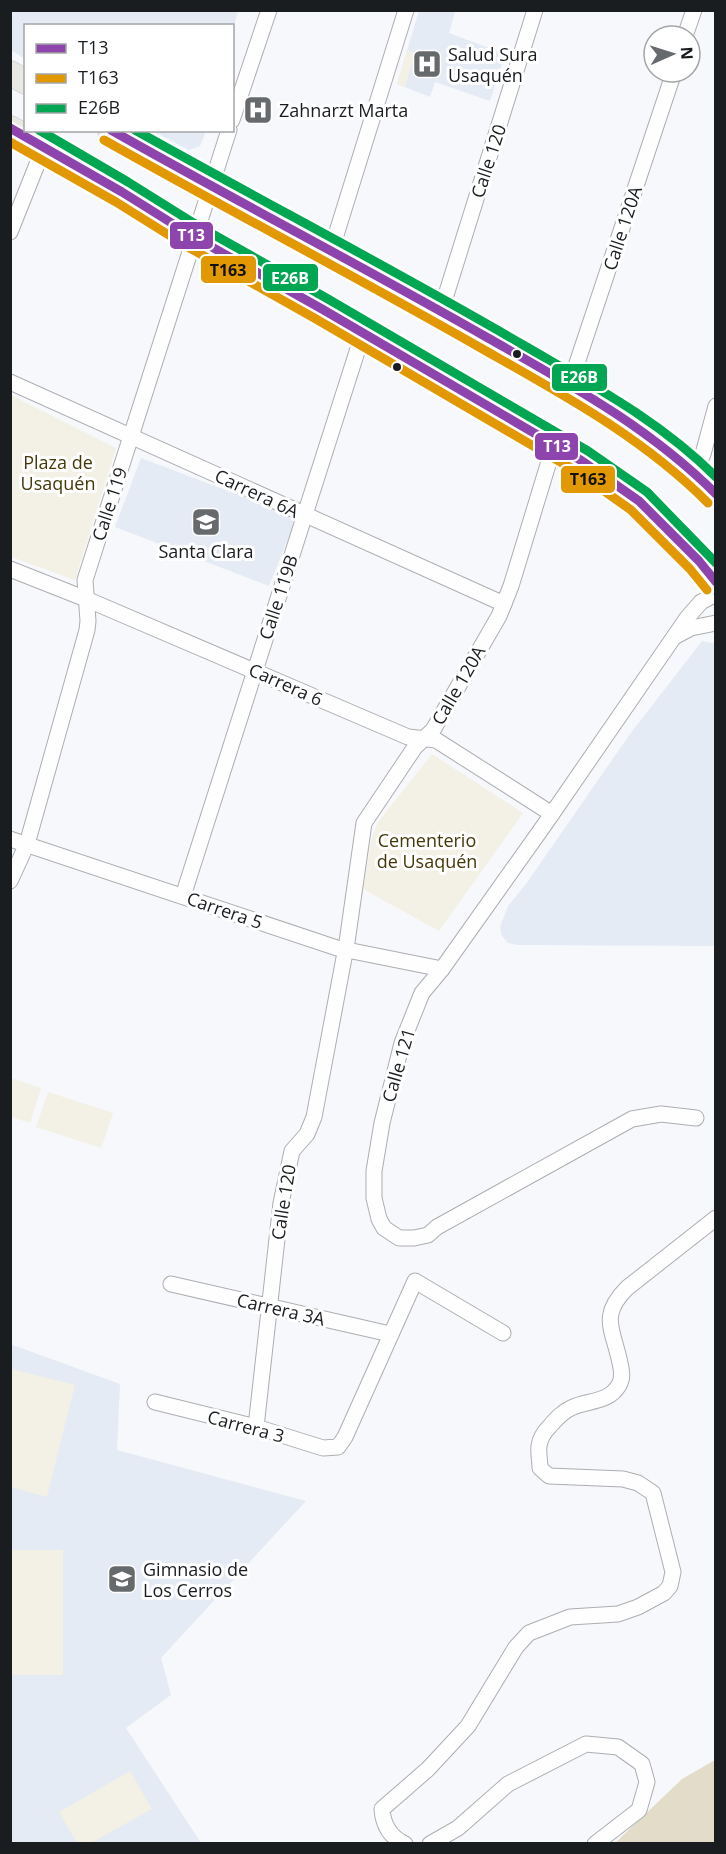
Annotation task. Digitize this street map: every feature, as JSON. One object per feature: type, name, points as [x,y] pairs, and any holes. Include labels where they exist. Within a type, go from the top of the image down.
[{"type":"main road","points":[[10,73],[24,81]]},
{"type":"main road","points":[[10,128],[612,480],[639,501],[699,561],[716,583]]},
{"type":"main road","points":[[114,132],[570,384],[655,440],[695,472],[716,494]]},
{"type":"street","points":[[234,114],[268,10]]},
{"type":"street","points":[[331,251],[406,10]]},
{"type":"street","name":"Calle 120","points":[[441,311],[535,10]]},
{"type":"street","name":"Calle 120A","points":[[570,384],[670,84]]},
{"type":"street","name":"Calle 119","points":[[10,881],[27,844],[87,630],[86,580],[228,132]]},
{"type":"street","points":[[10,232],[44,147]]},
{"type":"street","name":"Calle 119B","points":[[183,896],[363,333]]},
{"type":"street","name":"Carrera 6A","points":[[10,382],[504,604]]},
{"type":"street","points":[[695,472],[703,454],[716,406]]},
{"type":"street","name":"Calle 120A","points":[[345,950],[364,823],[408,756],[433,730],[504,604],[554,445]]},
{"type":"street","name":"Carrera 6","points":[[10,569],[87,598],[408,737],[436,740],[552,814]]},
{"type":"street","name":"Calle 121","points":[[696,1118],[661,1114],[632,1119],[428,1234],[414,1238],[399,1238],[388,1232],[379,1219],[374,1198],[374,1171],[382,1123],[402,1043],[422,993],[442,969],[695,609],[701,602],[716,594]]},
{"type":"street","points":[[676,636],[690,628],[716,623]]},
{"type":"street","name":"Carrera 5","points":[[10,839],[345,950],[442,969]]},
{"type":"street","name":"Calle 120","points":[[256,1427],[286,1174],[292,1151],[307,1134],[315,1117],[345,950]]},
{"type":"street","points":[[405,1844],[385,1826],[382,1809],[429,1769],[468,1726],[516,1647],[530,1633],[570,1617],[618,1614],[638,1608],[664,1593],[670,1586],[673,1572],[654,1493],[638,1483],[623,1479],[549,1476],[540,1468],[539,1445],[544,1433],[558,1417],[571,1407],[611,1395],[620,1384],[622,1372],[609,1321],[611,1307],[618,1297],[716,1218]]},
{"type":"street","points":[[390,1334],[415,1281],[503,1334]]},
{"type":"street","name":"Carrera 3A","points":[[171,1284],[390,1334]]},
{"type":"street","name":"Carrera 3","points":[[155,1402],[256,1427],[323,1448],[338,1447],[345,1437],[390,1334]]},
{"type":"street","points":[[430,1844],[458,1828],[508,1784],[586,1744],[618,1747],[642,1764],[647,1782],[639,1810],[595,1844]]},
{"type":"shaded area","points":[[11,10],[238,10],[234,26],[234,24],[24,24],[24,58],[11,50]]},
{"type":"shaded area","points":[[451,10],[455,12],[449,33],[505,54],[490,101],[435,82],[430,97],[397,84],[419,11]]},
{"type":"shaded area","points":[[155,132],[206,132],[200,146],[189,150]]},
{"type":"shaded area","name":"Santa Clara","points":[[141,458],[297,517],[269,586],[115,527]]},
{"type":"shaded area","points":[[702,641],[716,644],[715,946],[518,945],[508,943],[502,936],[500,927],[508,906],[526,884],[630,734]]},
{"type":"shaded area","name":"Gimnasio de Los Cerros","points":[[10,1344],[120,1384],[117,1450],[306,1501],[161,1658],[171,1695],[126,1728],[201,1843],[11,1843]]},
{"type":"shaded area","points":[[715,1760],[715,1843],[614,1844],[682,1779]]},
{"type":"green space","points":[[407,50],[415,53],[405,87],[397,84]]},
{"type":"green space","name":"Plaza de Usaquén","points":[[11,395],[116,448],[75,580],[11,557]]},
{"type":"green space","name":"Cementerio de Usaquén","points":[[432,754],[523,813],[439,931],[363,889],[372,837],[378,822]]},
{"type":"green space","points":[[11,1078],[41,1088],[30,1123],[11,1117]]},
{"type":"green space","points":[[48,1092],[113,1113],[101,1148],[36,1127]]},
{"type":"green space","points":[[11,1369],[75,1385],[47,1497],[11,1487]]},
{"type":"green space","points":[[10,1550],[63,1550],[63,1675],[11,1675]]},
{"type":"green space","points":[[130,1771],[152,1809],[91,1843],[77,1843],[59,1812]]},
{"type":"transit line","name":"T13","points":[[10,128],[582,461],[639,501],[699,561],[716,582]]},
{"type":"transit line","name":"E26B","points":[[42,132],[200,227],[588,451],[647,492],[716,563]]},
{"type":"transit line","name":"T13","points":[[115,132],[578,390],[664,448],[716,494]]},
{"type":"transit line","name":"E26B","points":[[139,132],[477,318],[600,390],[672,438],[716,477]]},
{"type":"transit line","name":"T163","points":[[104,140],[432,321],[599,417],[655,457],[708,503]]},
{"type":"transit line","name":"T163","points":[[10,142],[576,471],[631,510],[690,569],[707,590]]},
{"type":"place","name":"Salud Sura Usaquén","points":[[427,64]]},
{"type":"place","name":"Zahnarzt Marta","points":[[258,110]]},
{"type":"place","name":"Santa Clara","points":[[206,522]]},
{"type":"place","name":"Gimnasio de Los Cerros","points":[[122,1579]]}]
